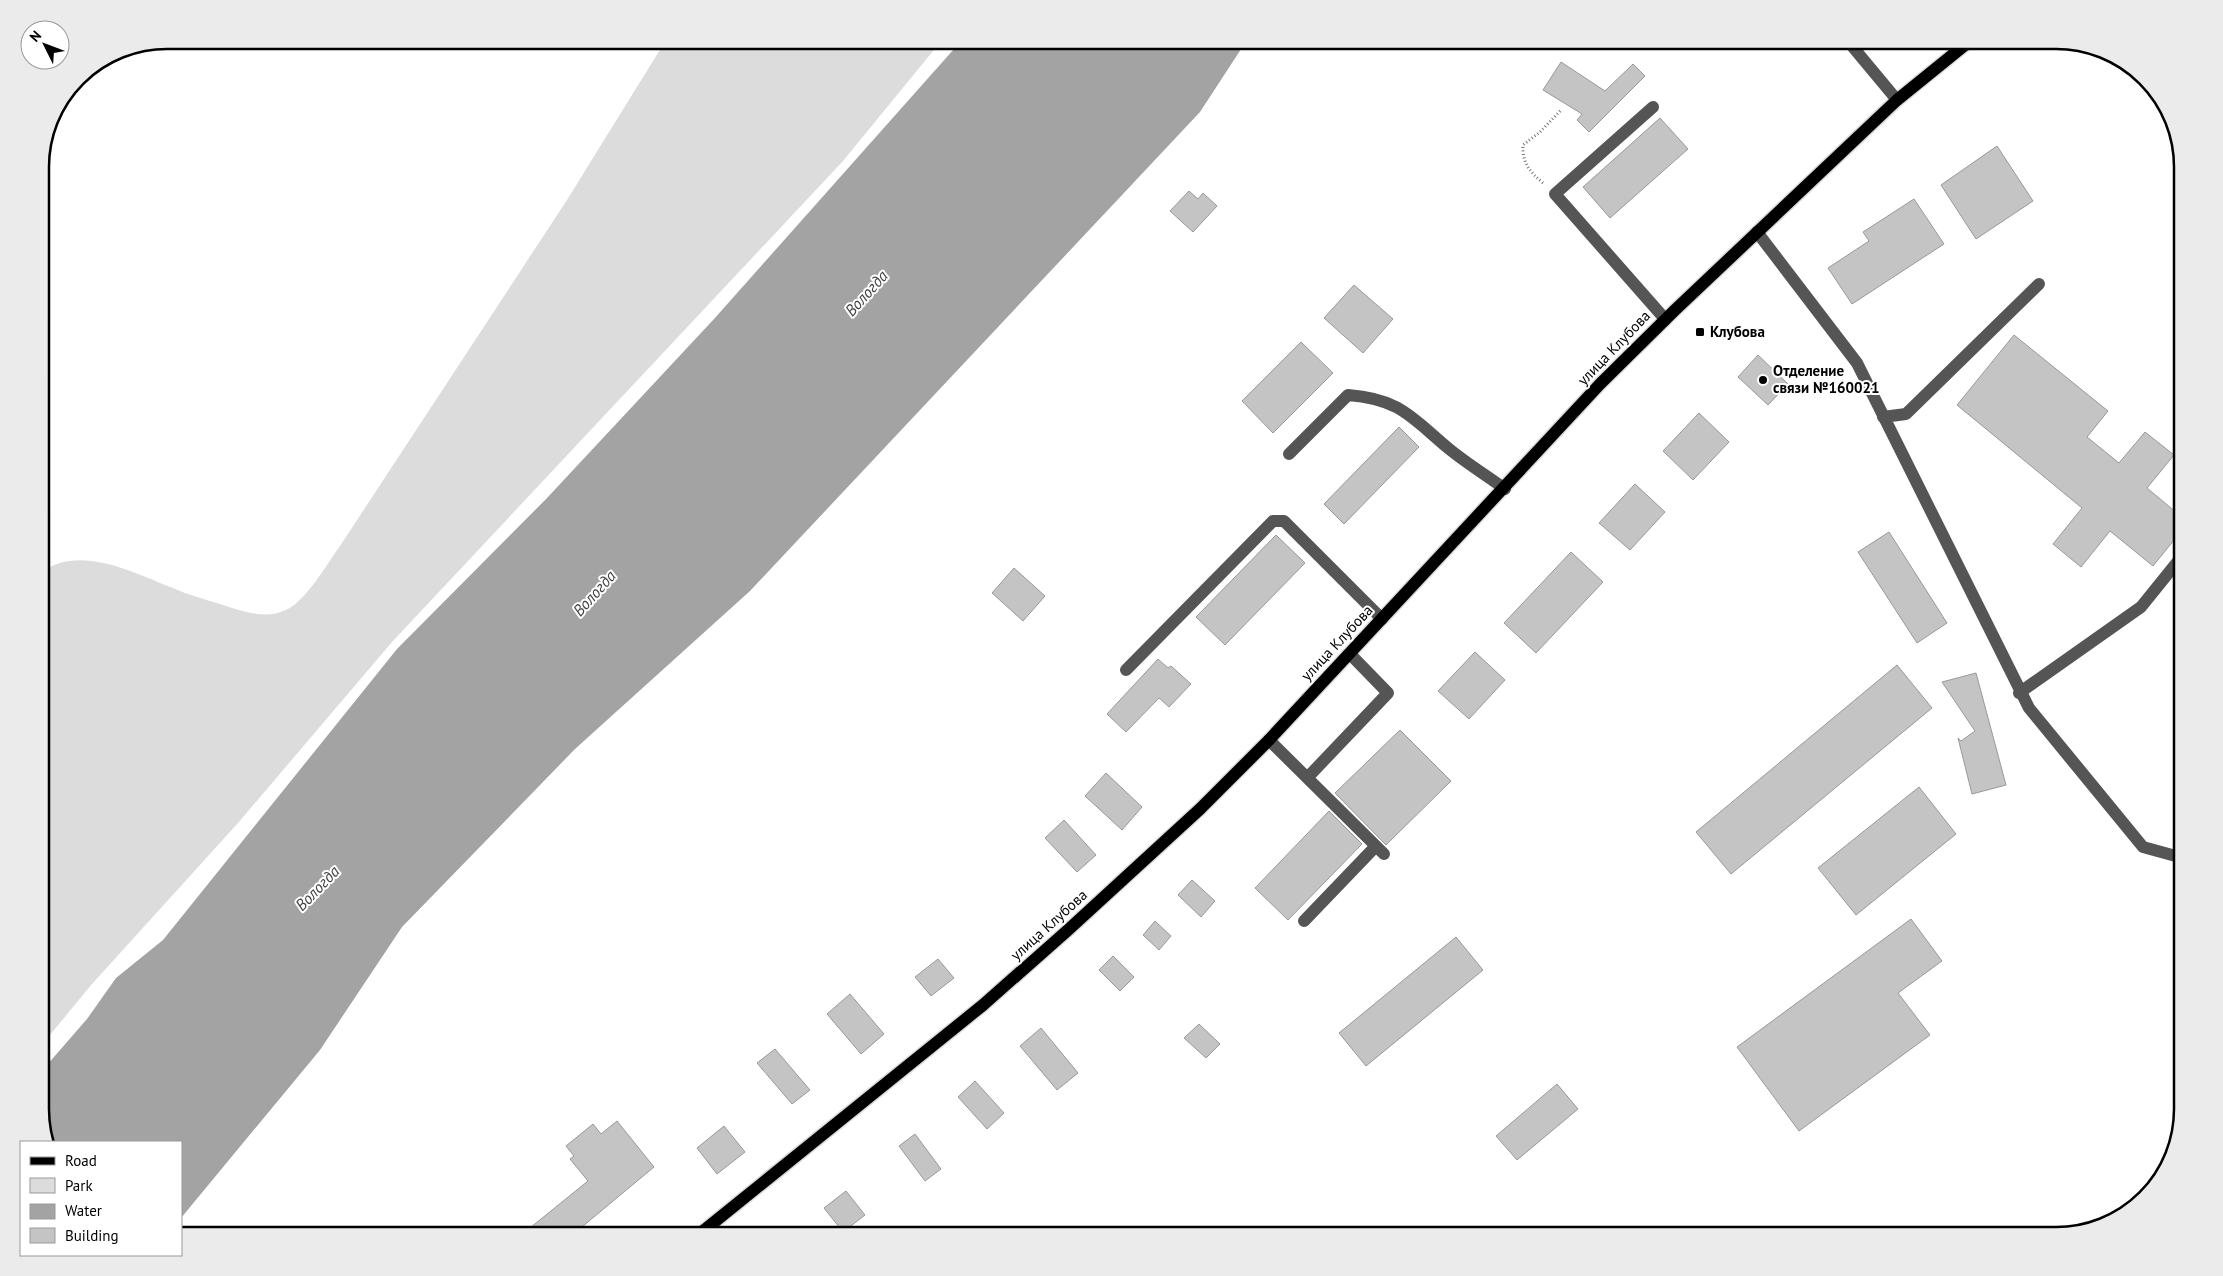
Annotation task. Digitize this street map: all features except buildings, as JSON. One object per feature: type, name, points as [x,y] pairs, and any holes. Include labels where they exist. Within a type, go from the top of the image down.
[{"type":"main road","name":"улица Клубова","points":[[708,1227],[990,999],[1200,810],[1270,740],[1600,384],[1665,319],[1897,100],[1960,49]]},
{"type":"lane","points":[[1854,49],[1897,100]]},
{"type":"lane","points":[[1653,107],[1555,194],[1665,319]]},
{"type":"lane","points":[[1757,232],[1857,363],[2019,692],[2029,708],[2143,847],[2174,856]]},
{"type":"lane","points":[[1883,417],[1906,414],[2039,284]]},
{"type":"lane","points":[[1289,454],[1348,395],[1374,397],[1393,404],[1449,449],[1504,488]]},
{"type":"lane","points":[[1126,670],[1273,521],[1284,521],[1382,619]]},
{"type":"lane","points":[[2019,692],[2141,607],[2174,566]]},
{"type":"lane","points":[[1308,777],[1388,693],[1350,654]]},
{"type":"lane","points":[[1270,740],[1380,850],[1304,921]]},
{"type":"path","points":[[1555,194],[1529,171],[1523,157],[1523,145],[1540,132],[1562,109]]},
{"type":"green space","points":[[660,49],[935,49],[843,161],[392,642],[238,823],[92,984],[49,1036],[49,568],[55,564],[72,561],[106,564],[141,575],[190,595],[245,612],[261,614],[278,613],[294,605],[316,581],[340,546],[567,200]]},
{"type":"water","name":"Вологда","points":[[954,49],[1241,49],[1200,112],[750,591],[575,749],[402,927],[320,1050],[182,1217],[182,1141],[53,1141],[49,1117],[49,1063],[87,1019],[116,978],[163,940],[397,649],[547,498],[714,319]]},
{"type":"place","name":"Клубова","points":[[1700,332]]},
{"type":"place","name":"Отделение связи №160021","points":[[1763,380]]}]
